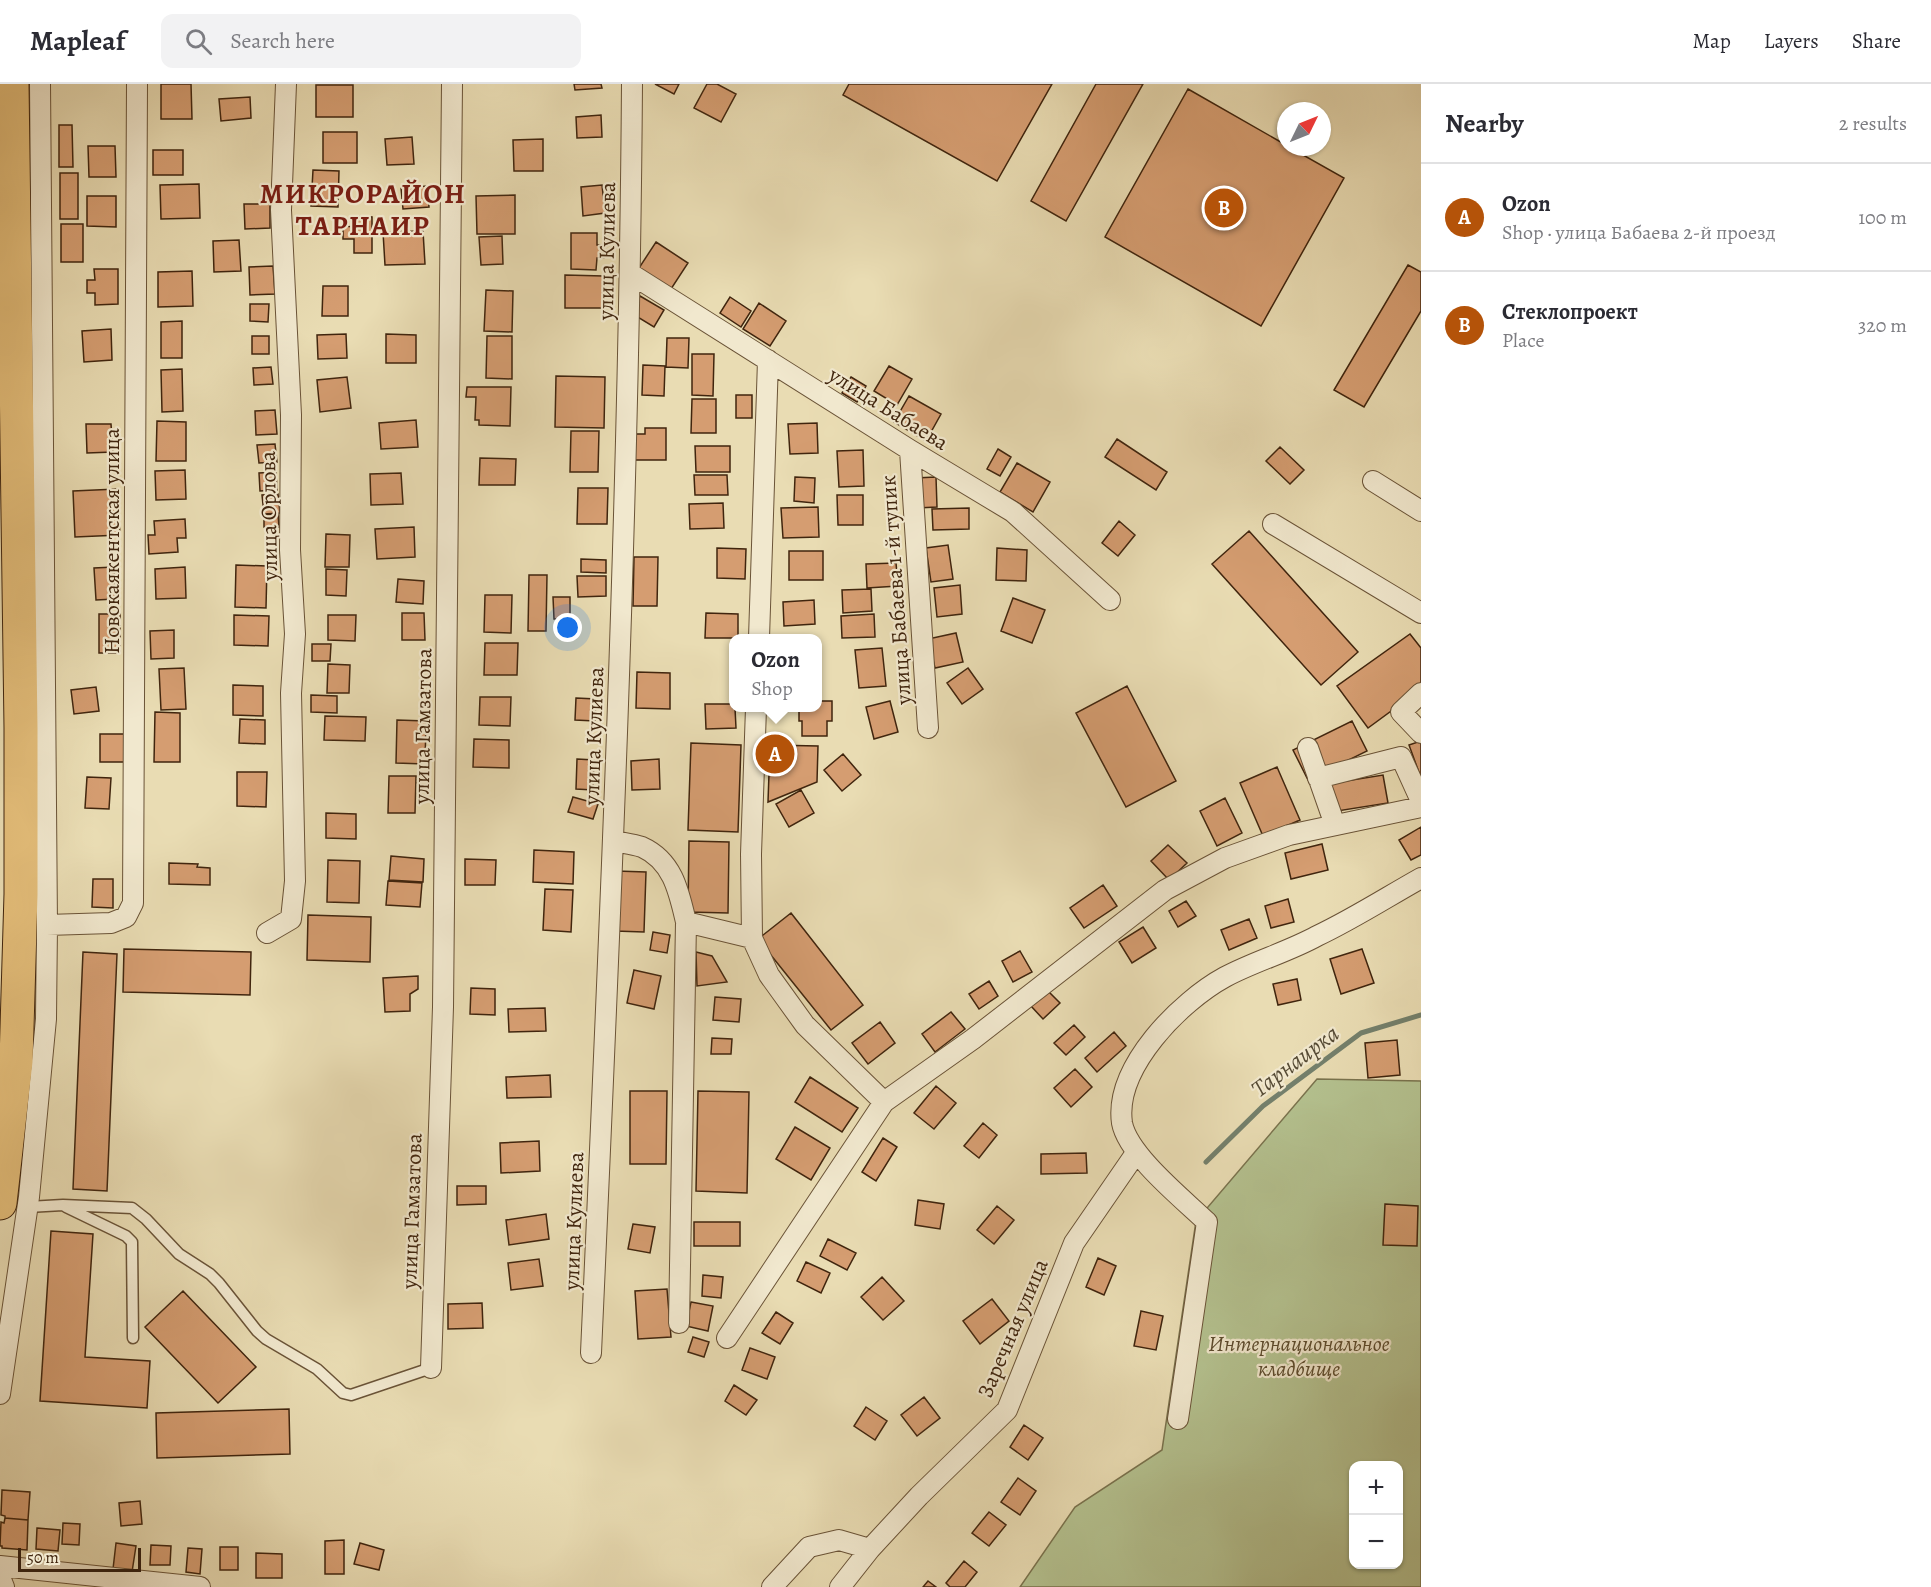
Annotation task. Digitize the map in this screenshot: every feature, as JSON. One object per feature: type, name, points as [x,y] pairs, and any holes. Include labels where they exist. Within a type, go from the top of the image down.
[{"type":"highway","points":[[12,84],[21,728],[20,974],[14,1205]]},
{"type":"street","points":[[0,1394],[14,1205],[46,1019],[40,84]]},
{"type":"street","name":"Новокаякентская улица","points":[[47,925],[111,924],[126,917],[133,903],[137,84]]},
{"type":"street","name":"улица Орлова","points":[[267,933],[291,919],[295,881],[291,693],[296,634],[290,550],[291,415],[281,210],[286,84]]},
{"type":"street","name":"улица Гамзатова","points":[[431,1368],[443,1007],[452,84]]},
{"type":"street","name":"улица Кулиева","points":[[591,1353],[614,841],[631,274],[632,84]]},
{"type":"street","name":"улица Бабаева","points":[[631,274],[910,450],[1013,512],[1110,600]]},
{"type":"street","points":[[759,634],[768,360]]},
{"type":"street","name":"улица Бабаева 1-й тупик","points":[[910,450],[928,728]]},
{"type":"street","points":[[1372,481],[1421,511]]},
{"type":"street","points":[[1273,524],[1421,613]]},
{"type":"street","points":[[1421,693],[1401,712],[1421,733]]},
{"type":"street","points":[[756,712],[751,854],[752,938],[769,975],[805,1025],[884,1102]]},
{"type":"street","points":[[1308,748],[1335,825]]},
{"type":"street","points":[[1318,778],[1401,757],[1421,801]]},
{"type":"street","points":[[727,1338],[884,1102],[973,1039],[1165,890],[1225,858],[1289,835],[1421,807]]},
{"type":"street","points":[[614,841],[642,847],[663,861],[676,883],[686,922],[679,1323]]},
{"type":"street","points":[[1178,1419],[1207,1222],[1136,1153],[1122,1124],[1124,1089],[1142,1053],[1177,1012],[1224,978],[1317,937],[1421,878]]},
{"type":"street","points":[[686,922],[752,938]]},
{"type":"street","name":"Заречная улица","points":[[840,1587],[870,1549],[920,1496],[1007,1410],[1074,1243],[1136,1153]]},
{"type":"street","points":[[772,1587],[810,1548],[839,1540],[870,1549]]},
{"type":"street","points":[[0,1566],[200,1587]]},
{"type":"street","points":[[0,1577],[3,1587]]},
{"type":"lane","points":[[14,1205],[132,1208],[146,1218],[179,1254],[210,1274],[257,1331],[317,1369],[343,1393],[351,1395],[431,1368]]},
{"type":"lane","points":[[63,1205],[126,1236],[132,1242],[133,1338]]},
{"type":"green space","name":"Интернациональное кладбище","points":[[1317,1079],[1421,1081],[1421,1587],[1020,1587],[1075,1507],[1162,1450],[1196,1221]]},
{"type":"building","points":[[161,84],[191,84],[192,119],[161,119]]},
{"type":"building","points":[[574,84],[601,84],[602,88],[575,90]]},
{"type":"building","points":[[655,84],[679,84],[674,94]]},
{"type":"building","points":[[707,84],[717,84],[736,94],[721,122],[694,108]]},
{"type":"building","points":[[849,84],[1052,84],[997,181],[843,95]]},
{"type":"building","points":[[1096,84],[1143,84],[1066,221],[1031,201]]},
{"type":"building","points":[[316,85],[353,85],[353,117],[316,117]]},
{"type":"building","points":[[1188,89],[1277,140],[1277,156],[1305,156],[1344,178],[1261,326],[1105,237]]},
{"type":"building","points":[[250,97],[251,118],[221,121],[219,99]]},
{"type":"building","points":[[601,115],[602,137],[577,138],[576,117]]},
{"type":"building","points":[[59,125],[72,125],[73,167],[59,167]]},
{"type":"building","points":[[323,132],[357,132],[357,163],[323,163]]},
{"type":"building","points":[[412,137],[414,164],[387,165],[385,139]]},
{"type":"building","points":[[543,139],[543,171],[514,171],[513,140]]},
{"type":"building","points":[[88,146],[115,146],[116,177],[89,177]]},
{"type":"building","points":[[153,150],[183,150],[183,175],[153,175]]},
{"type":"building","points":[[313,170],[339,171],[338,207],[311,206]]},
{"type":"building","points":[[60,173],[78,173],[78,219],[60,219]]},
{"type":"building","points":[[199,184],[200,218],[161,219],[160,185]]},
{"type":"building","points":[[602,185],[605,213],[583,216],[581,187]]},
{"type":"building","points":[[427,186],[429,207],[403,209],[401,188]]},
{"type":"building","points":[[515,195],[515,234],[477,234],[476,196]]},
{"type":"building","points":[[87,196],[116,196],[116,227],[87,226]]},
{"type":"building","points":[[244,204],[270,204],[270,228],[245,229]]},
{"type":"building","points":[[354,216],[372,217],[372,253],[354,253],[354,239],[343,239],[343,226],[354,227]]},
{"type":"building","points":[[61,224],[83,224],[83,262],[61,262]]},
{"type":"building","points":[[423,231],[425,264],[385,265],[383,232]]},
{"type":"building","points":[[571,233],[597,233],[597,245],[604,245],[604,258],[597,258],[596,270],[571,269]]},
{"type":"building","points":[[502,236],[503,264],[481,265],[479,237]]},
{"type":"building","points":[[239,240],[241,271],[214,272],[213,241]]},
{"type":"building","points":[[656,242],[688,263],[671,289],[639,268]]},
{"type":"building","points":[[1408,265],[1421,272],[1421,311],[1364,407],[1334,390]]},
{"type":"building","points":[[273,266],[275,294],[250,295],[249,267]]},
{"type":"building","points":[[94,269],[118,269],[118,304],[95,305],[95,293],[87,293],[87,280],[95,280]]},
{"type":"building","points":[[192,271],[193,306],[158,307],[158,272]]},
{"type":"building","points":[[565,275],[603,276],[603,308],[565,308]]},
{"type":"building","points":[[323,286],[348,286],[348,316],[322,316]]},
{"type":"building","points":[[486,290],[513,291],[512,332],[484,331]]},
{"type":"building","points":[[640,296],[664,310],[654,327],[631,313]]},
{"type":"building","points":[[730,297],[751,311],[741,327],[720,313]]},
{"type":"building","points":[[759,303],[786,321],[770,346],[743,329]]},
{"type":"building","points":[[250,304],[269,304],[268,322],[250,321]]},
{"type":"building","points":[[182,321],[182,358],[161,358],[161,322]]},
{"type":"building","points":[[111,329],[112,360],[84,362],[82,331]]},
{"type":"building","points":[[346,334],[347,358],[318,359],[317,335]]},
{"type":"building","points":[[386,334],[416,335],[416,363],[386,363]]},
{"type":"building","points":[[252,336],[269,336],[269,354],[252,354]]},
{"type":"building","points":[[487,336],[512,336],[512,379],[486,378]]},
{"type":"building","points":[[667,338],[689,338],[688,368],[666,367]]},
{"type":"building","points":[[692,354],[714,354],[713,396],[692,395]]},
{"type":"building","points":[[643,365],[665,366],[664,396],[642,395]]},
{"type":"building","points":[[889,366],[912,379],[897,405],[874,391]]},
{"type":"building","points":[[271,367],[273,384],[254,385],[253,368]]},
{"type":"building","points":[[182,369],[183,411],[162,412],[161,370]]},
{"type":"building","points":[[556,376],[605,377],[604,428],[555,427]]},
{"type":"building","points":[[347,377],[351,408],[320,412],[317,380]]},
{"type":"building","points":[[851,377],[866,386],[857,402],[842,393]]},
{"type":"building","points":[[467,387],[511,387],[510,426],[479,425],[479,420],[475,420],[476,397],[466,397]]},
{"type":"building","points":[[736,395],[752,395],[752,418],[736,418]]},
{"type":"building","points":[[909,396],[941,414],[926,441],[894,422]]},
{"type":"building","points":[[692,399],[716,399],[716,433],[691,433]]},
{"type":"building","points":[[275,410],[277,434],[256,435],[255,411]]},
{"type":"building","points":[[416,420],[418,447],[381,449],[379,423]]},
{"type":"building","points":[[157,421],[186,422],[186,461],[156,461]]},
{"type":"building","points":[[817,423],[818,453],[790,454],[788,424]]},
{"type":"building","points":[[86,424],[111,424],[113,452],[87,453]]},
{"type":"building","points":[[645,428],[666,428],[666,460],[633,460],[633,434],[645,434]]},
{"type":"building","points":[[571,431],[599,431],[598,472],[570,472]]},
{"type":"building","points":[[1117,439],[1167,472],[1156,490],[1105,457]]},
{"type":"building","points":[[275,444],[277,462],[259,463],[257,445]]},
{"type":"building","points":[[695,446],[730,446],[730,472],[696,472]]},
{"type":"building","points":[[1280,447],[1304,470],[1290,484],[1266,461]]},
{"type":"building","points":[[998,449],[1011,457],[1000,476],[987,469]]},
{"type":"building","points":[[863,450],[864,486],[839,487],[837,451]]},
{"type":"building","points":[[480,458],[516,459],[515,485],[479,485]]},
{"type":"building","points":[[1017,463],[1050,482],[1033,512],[1000,492]]},
{"type":"building","points":[[185,470],[186,499],[156,500],[155,471]]},
{"type":"building","points":[[276,472],[277,490],[260,491],[259,473]]},
{"type":"building","points":[[401,473],[403,504],[371,505],[370,474]]},
{"type":"building","points":[[694,475],[727,475],[728,495],[695,495]]},
{"type":"building","points":[[795,477],[815,478],[814,503],[794,501]]},
{"type":"building","points":[[936,477],[937,507],[917,508],[915,478]]},
{"type":"building","points":[[578,488],[608,488],[607,524],[577,524]]},
{"type":"building","points":[[117,489],[120,535],[75,537],[73,491]]},
{"type":"building","points":[[278,494],[280,513],[264,514],[262,495]]},
{"type":"building","points":[[837,495],[863,495],[863,525],[838,525]]},
{"type":"building","points":[[723,503],[724,528],[690,529],[689,504]]},
{"type":"building","points":[[818,507],[819,537],[783,538],[781,508]]},
{"type":"building","points":[[969,508],[969,529],[933,530],[932,509]]},
{"type":"building","points":[[278,514],[279,527],[264,527],[264,515]]},
{"type":"building","points":[[185,519],[186,538],[177,538],[178,552],[149,554],[148,535],[155,535],[154,521]]},
{"type":"building","points":[[1119,521],[1135,535],[1118,556],[1102,543]]},
{"type":"building","points":[[414,527],[415,557],[377,559],[375,529]]},
{"type":"building","points":[[1249,531],[1358,652],[1321,685],[1212,564]]},
{"type":"building","points":[[326,534],[350,535],[349,567],[325,567]]},
{"type":"building","points":[[948,545],[953,579],[931,582],[926,548]]},
{"type":"building","points":[[717,548],[746,549],[745,579],[717,578]]},
{"type":"building","points":[[997,548],[1027,550],[1026,581],[996,580]]},
{"type":"building","points":[[789,551],[823,551],[823,580],[789,580]]},
{"type":"building","points":[[634,557],[658,557],[657,606],[633,606]]},
{"type":"building","points":[[581,559],[606,560],[606,573],[581,572]]},
{"type":"building","points":[[896,563],[898,586],[867,588],[866,564]]},
{"type":"building","points":[[236,565],[267,566],[266,608],[235,607]]},
{"type":"building","points":[[114,567],[115,599],[96,600],[94,568]]},
{"type":"building","points":[[185,567],[186,598],[156,599],[155,569]]},
{"type":"building","points":[[326,569],[347,570],[346,596],[326,595]]},
{"type":"building","points":[[529,575],[547,575],[546,631],[528,631]]},
{"type":"building","points":[[577,576],[606,576],[606,596],[578,597]]},
{"type":"building","points":[[398,579],[424,581],[423,604],[396,602]]},
{"type":"building","points":[[960,585],[962,614],[937,617],[934,588]]},
{"type":"building","points":[[871,589],[872,611],[843,613],[842,590]]},
{"type":"building","points":[[485,595],[512,595],[511,633],[484,632]]},
{"type":"building","points":[[553,597],[570,597],[570,619],[554,619]]},
{"type":"building","points":[[1013,598],[1045,610],[1032,643],[1001,631]]},
{"type":"building","points":[[814,600],[815,624],[784,626],[783,602]]},
{"type":"building","points":[[402,613],[424,613],[425,640],[402,640]]},
{"type":"building","points":[[706,613],[738,614],[738,634],[729,634],[729,638],[705,638]]},
{"type":"building","points":[[99,614],[120,614],[120,653],[99,653]]},
{"type":"building","points":[[874,614],[875,637],[842,638],[841,616]]},
{"type":"building","points":[[234,615],[269,616],[268,646],[234,645]]},
{"type":"building","points":[[328,615],[356,615],[355,641],[328,640]]},
{"type":"building","points":[[174,630],[174,658],[151,659],[150,631]]},
{"type":"building","points":[[956,633],[963,662],[935,668],[928,639]]},
{"type":"building","points":[[1410,634],[1421,648],[1421,689],[1368,728],[1337,686]]},
{"type":"building","points":[[485,643],[518,643],[517,675],[484,675]]},
{"type":"building","points":[[312,644],[331,644],[330,661],[312,661]]},
{"type":"building","points":[[882,648],[886,686],[859,688],[855,650]]},
{"type":"building","points":[[328,664],[350,665],[349,693],[327,693]]},
{"type":"building","points":[[184,668],[186,709],[161,710],[159,669]]},
{"type":"building","points":[[968,668],[983,689],[962,704],[947,683]]},
{"type":"building","points":[[637,672],[670,673],[670,709],[636,708]]},
{"type":"building","points":[[233,685],[263,686],[263,716],[233,715]]},
{"type":"building","points":[[1127,686],[1176,781],[1126,807],[1076,713]]},
{"type":"building","points":[[96,687],[99,711],[74,714],[71,690]]},
{"type":"building","points":[[311,695],[337,696],[337,713],[311,712]]},
{"type":"building","points":[[480,697],[511,697],[510,726],[479,725]]},
{"type":"building","points":[[576,698],[596,699],[595,721],[575,720]]},
{"type":"building","points":[[822,701],[832,701],[832,721],[827,721],[827,736],[802,736],[802,721],[799,721],[799,712],[822,712]]},
{"type":"building","points":[[890,701],[898,732],[874,739],[866,707]]},
{"type":"building","points":[[705,704],[729,704],[729,712],[735,712],[736,728],[706,729]]},
{"type":"building","points":[[155,712],[180,713],[180,762],[154,762]]},
{"type":"building","points":[[325,716],[366,717],[365,741],[324,740]]},
{"type":"building","points":[[240,719],[265,720],[265,744],[239,743]]},
{"type":"building","points":[[397,720],[426,721],[425,764],[396,763]]},
{"type":"building","points":[[1352,721],[1367,751],[1308,780],[1293,750]]},
{"type":"building","points":[[100,734],[124,734],[124,762],[100,762]]},
{"type":"building","points":[[474,739],[509,740],[509,768],[473,767]]},
{"type":"building","points":[[1421,741],[1421,778],[1409,745]]},
{"type":"building","points":[[691,743],[741,745],[738,832],[688,830]]},
{"type":"building","points":[[770,745],[818,746],[817,782],[768,802]]},
{"type":"building","points":[[843,754],[861,775],[842,791],[824,770]]},
{"type":"building","points":[[577,759],[594,760],[593,790],[576,789]]},
{"type":"building","points":[[659,759],[660,789],[632,790],[631,761]]},
{"type":"building","points":[[1277,767],[1300,820],[1263,836],[1240,783]]},
{"type":"building","points":[[237,772],[267,772],[266,807],[237,806]]},
{"type":"building","points":[[1383,775],[1388,803],[1331,812],[1327,784]]},
{"type":"building","points":[[389,776],[416,776],[415,813],[388,813]]},
{"type":"building","points":[[87,777],[111,778],[109,809],[85,808]]},
{"type":"building","points":[[801,790],[814,813],[789,827],[776,804]]},
{"type":"building","points":[[573,797],[598,804],[593,819],[568,812]]},
{"type":"building","points":[[1225,798],[1242,833],[1217,846],[1200,811]]},
{"type":"building","points":[[326,813],[356,814],[356,839],[326,838]]},
{"type":"building","points":[[1421,827],[1421,855],[1411,860],[1399,840]]},
{"type":"building","points":[[689,841],[729,842],[728,913],[688,912]]},
{"type":"building","points":[[1322,844],[1328,870],[1291,879],[1285,853]]},
{"type":"building","points":[[1168,845],[1187,863],[1169,880],[1151,861]]},
{"type":"building","points":[[534,850],[574,852],[573,884],[533,882]]},
{"type":"building","points":[[391,856],[424,859],[423,882],[389,880]]},
{"type":"building","points":[[465,859],[496,860],[495,885],[465,885]]},
{"type":"building","points":[[328,860],[360,861],[359,903],[327,902]]},
{"type":"building","points":[[169,863],[198,864],[197,867],[210,868],[210,885],[169,884]]},
{"type":"building","points":[[616,871],[646,872],[644,932],[615,931]]},
{"type":"building","points":[[93,879],[113,879],[113,908],[92,907]]},
{"type":"building","points":[[388,881],[422,883],[420,907],[386,905]]},
{"type":"building","points":[[1103,885],[1117,906],[1084,928],[1070,908]]},
{"type":"building","points":[[545,889],[573,890],[571,932],[543,930]]},
{"type":"building","points":[[1288,899],[1294,922],[1271,928],[1265,906]]},
{"type":"building","points":[[1186,901],[1196,916],[1178,927],[1169,911]]},
{"type":"building","points":[[791,913],[863,1005],[831,1030],[758,939]]},
{"type":"building","points":[[308,915],[371,917],[370,962],[307,960]]},
{"type":"building","points":[[1249,919],[1257,938],[1229,950],[1221,930]]},
{"type":"building","points":[[1143,927],[1156,948],[1132,963],[1119,942]]},
{"type":"building","points":[[653,932],[670,935],[667,953],[650,950]]},
{"type":"building","points":[[124,949],[251,952],[250,995],[123,992]]},
{"type":"building","points":[[1362,949],[1374,983],[1341,994],[1330,959]]},
{"type":"building","points":[[1020,951],[1032,972],[1013,982],[1002,961]]},
{"type":"building","points":[[83,952],[117,954],[107,1191],[73,1189]]},
{"type":"building","points":[[696,952],[712,956],[727,982],[697,986]]},
{"type":"building","points":[[634,970],[661,976],[654,1009],[627,1003]]},
{"type":"building","points":[[418,976],[418,989],[410,994],[410,1011],[385,1012],[383,978]]},
{"type":"building","points":[[1297,979],[1301,1000],[1278,1005],[1273,984]]},
{"type":"building","points":[[989,981],[998,996],[979,1009],[969,994]]},
{"type":"building","points":[[471,988],[495,989],[495,1015],[470,1014]]},
{"type":"building","points":[[1048,991],[1060,1003],[1043,1019],[1031,1006]]},
{"type":"building","points":[[715,997],[741,999],[739,1022],[713,1020]]},
{"type":"building","points":[[545,1008],[546,1031],[509,1032],[508,1009]]},
{"type":"building","points":[[951,1012],[965,1029],[935,1052],[922,1034]]},
{"type":"building","points":[[880,1022],[895,1043],[868,1064],[852,1043]]},
{"type":"building","points":[[1074,1025],[1085,1037],[1066,1055],[1054,1043]]},
{"type":"building","points":[[1114,1032],[1126,1046],[1097,1072],[1085,1058]]},
{"type":"building","points":[[712,1038],[732,1039],[731,1054],[711,1054]]},
{"type":"building","points":[[1397,1040],[1400,1075],[1368,1078],[1365,1043]]},
{"type":"building","points":[[1075,1069],[1092,1087],[1071,1107],[1054,1088]]},
{"type":"building","points":[[550,1075],[551,1097],[507,1098],[506,1077]]},
{"type":"building","points":[[810,1077],[858,1108],[842,1132],[795,1102]]},
{"type":"building","points":[[936,1086],[956,1103],[934,1129],[914,1113]]},
{"type":"building","points":[[630,1091],[667,1091],[666,1164],[630,1164]]},
{"type":"building","points":[[698,1091],[749,1092],[747,1193],[696,1191]]},
{"type":"building","points":[[983,1123],[997,1135],[979,1158],[964,1146]]},
{"type":"building","points":[[795,1127],[830,1148],[811,1180],[776,1159]]},
{"type":"building","points":[[883,1138],[897,1147],[876,1181],[862,1172]]},
{"type":"building","points":[[539,1141],[540,1171],[501,1173],[500,1143]]},
{"type":"building","points":[[1086,1153],[1087,1173],[1041,1174],[1041,1154]]},
{"type":"building","points":[[457,1186],[486,1186],[486,1204],[457,1205]]},
{"type":"building","points":[[918,1200],[944,1204],[940,1229],[915,1225]]},
{"type":"building","points":[[1385,1204],[1418,1206],[1417,1246],[1383,1245]]},
{"type":"building","points":[[997,1206],[1014,1220],[994,1244],[977,1230]]},
{"type":"building","points":[[546,1214],[549,1239],[509,1245],[506,1220]]},
{"type":"building","points":[[694,1222],[740,1222],[740,1246],[694,1246]]},
{"type":"building","points":[[633,1224],[655,1227],[650,1253],[628,1249]]},
{"type":"building","points":[[51,1231],[93,1234],[85,1357],[150,1361],[147,1408],[40,1401]]},
{"type":"building","points":[[828,1239],[856,1253],[847,1270],[820,1256]]},
{"type":"building","points":[[1098,1258],[1116,1266],[1104,1295],[1086,1287]]},
{"type":"building","points":[[539,1259],[543,1286],[511,1290],[508,1263]]},
{"type":"building","points":[[806,1262],[830,1273],[821,1293],[797,1281]]},
{"type":"building","points":[[703,1275],[723,1277],[721,1298],[702,1296]]},
{"type":"building","points":[[882,1277],[904,1301],[883,1320],[861,1297]]},
{"type":"building","points":[[667,1289],[671,1337],[638,1339],[635,1291]]},
{"type":"building","points":[[183,1291],[256,1367],[218,1403],[145,1327]]},
{"type":"building","points":[[992,1299],[1009,1321],[980,1344],[963,1321]]},
{"type":"building","points":[[691,1302],[713,1306],[708,1331],[686,1326]]},
{"type":"building","points":[[482,1303],[483,1328],[448,1329],[448,1304]]},
{"type":"building","points":[[1141,1311],[1163,1316],[1156,1350],[1134,1346]]},
{"type":"building","points":[[776,1312],[793,1323],[780,1344],[762,1333]]},
{"type":"building","points":[[693,1337],[709,1342],[704,1357],[688,1352]]},
{"type":"building","points":[[750,1348],[775,1357],[767,1379],[742,1370]]},
{"type":"building","points":[[734,1385],[757,1400],[746,1415],[725,1401]]},
{"type":"building","points":[[924,1397],[940,1418],[917,1436],[901,1415]]},
{"type":"building","points":[[866,1407],[887,1421],[875,1440],[854,1426]]},
{"type":"building","points":[[289,1409],[290,1454],[157,1458],[156,1413]]},
{"type":"building","points":[[1024,1425],[1043,1438],[1028,1460],[1010,1447]]},
{"type":"building","points":[[1018,1478],[1036,1491],[1020,1515],[1001,1502]]},
{"type":"building","points":[[2,1490],[30,1492],[28,1520],[5,1518],[1,1515]]},
{"type":"building","points":[[140,1501],[142,1524],[121,1526],[119,1503]]},
{"type":"building","points":[[989,1512],[1006,1525],[989,1546],[972,1533]]},
{"type":"building","points":[[5,1518],[28,1520],[27,1550],[0,1546],[1,1522],[4,1523]]},
{"type":"building","points":[[63,1523],[80,1524],[79,1545],[62,1544]]},
{"type":"building","points":[[37,1528],[60,1530],[58,1551],[36,1549]]},
{"type":"building","points":[[344,1540],[344,1574],[325,1574],[325,1541]]},
{"type":"building","points":[[116,1543],[136,1546],[132,1572],[113,1569]]},
{"type":"building","points":[[360,1543],[384,1550],[379,1570],[354,1564]]},
{"type":"building","points":[[151,1545],[171,1546],[170,1565],[150,1565]]},
{"type":"building","points":[[220,1547],[238,1547],[238,1570],[220,1570]]},
{"type":"building","points":[[188,1548],[202,1549],[200,1574],[186,1572]]},
{"type":"building","points":[[256,1553],[282,1554],[282,1578],[256,1578]]},
{"type":"building","points":[[964,1561],[977,1572],[965,1587],[950,1587],[946,1583]]},
{"type":"building","points":[[928,1581],[936,1587],[923,1587]]},
{"type":"waterway","name":"Тарнаирка","points":[[1206,1162],[1263,1106],[1361,1033],[1421,1015]]},
{"type":"place","name":"Стеклопроект","points":[[1224,208]]},
{"type":"place","name":"Ozon","points":[[775,754]]},
{"type":"district","name":"МИКРОРАЙОН ТАРНАИР","points":[[363,209]]}]
